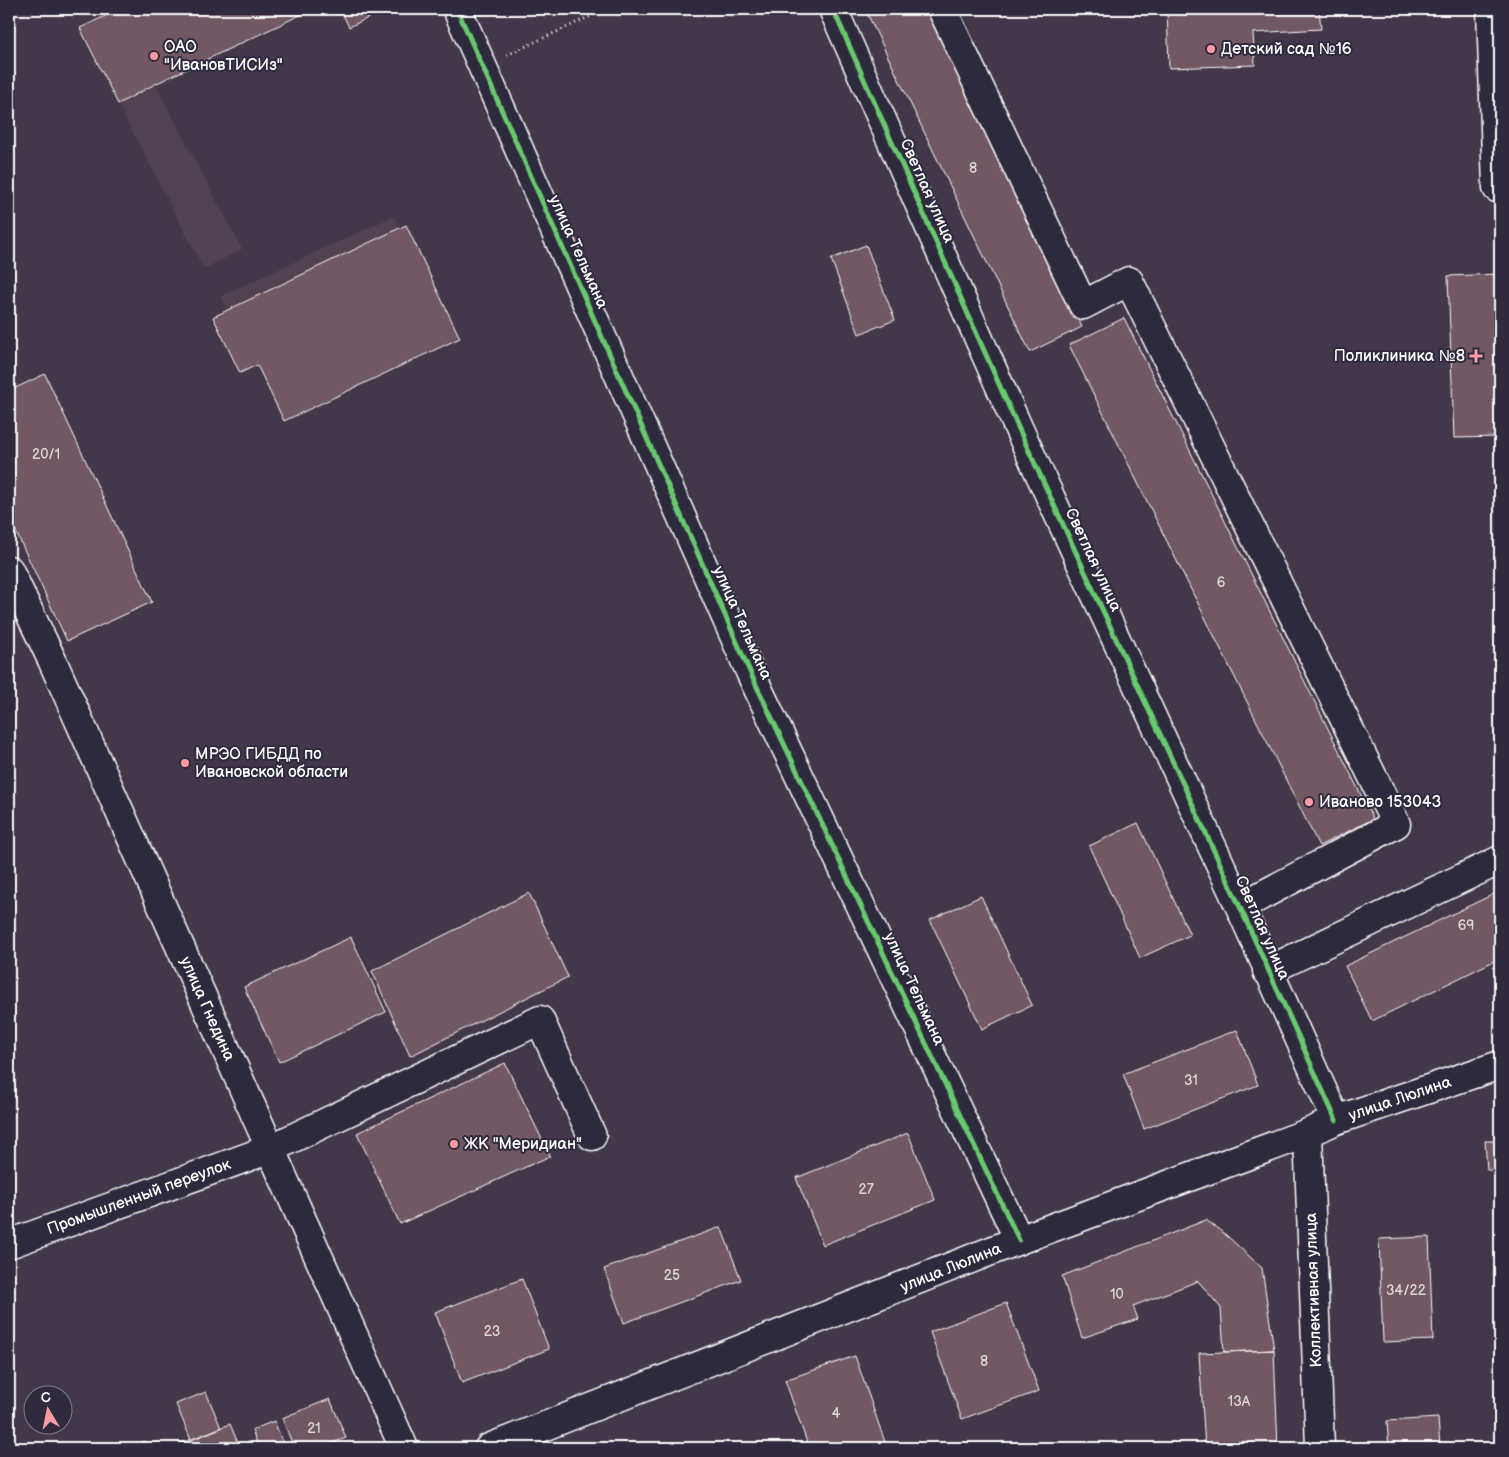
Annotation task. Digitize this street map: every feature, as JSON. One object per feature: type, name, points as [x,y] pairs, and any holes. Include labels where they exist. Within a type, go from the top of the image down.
[{"type":"street","name":"улица Тельмана","points":[[457,9],[751,674],[1019,1240]]},
{"type":"street","name":"Светлая улица","points":[[833,9],[1018,425],[1336,1120]]},
{"type":"street","points":[[942,9],[1083,306],[1129,281],[1396,824],[1240,907]]},
{"type":"street","points":[[1491,9],[1497,188]]},
{"type":"street","name":"улица Гнедина","points":[[9,570],[56,669],[404,1448]]},
{"type":"street","points":[[1267,970],[1500,860]]},
{"type":"street","name":"Промышленный переулок","points":[[9,1244],[270,1149],[540,1020],[592,1136]]},
{"type":"street","name":"улица Люлина","points":[[489,1448],[1019,1240],[1308,1133],[1336,1120],[1500,1065]]},
{"type":"street","name":"Коллективная улица","points":[[1308,1133],[1320,1448]]},
{"type":"path","points":[[482,67],[606,9]]},
{"type":"shaded area","name":"ОАО \"ИвановТИСИз\"","points":[[155,84],[242,249],[204,269],[118,104]]},
{"type":"shaded area","points":[[394,216],[417,266],[244,345],[221,296]]},
{"type":"building","name":"ОАО \"ИвановТИСИз\"","points":[[120,9],[313,9],[155,84],[118,104],[80,28]]},
{"type":"building","points":[[340,9],[387,9],[349,27]]},
{"type":"building","points":[[865,9],[928,9],[1082,327],[1030,352]]},
{"type":"building","name":"Детский сад №16","points":[[1167,9],[1319,9],[1321,29],[1253,33],[1255,65],[1169,68]]},
{"type":"building","points":[[406,225],[460,338],[284,421],[257,365],[240,373],[213,317]]},
{"type":"building","points":[[866,245],[895,320],[859,334],[831,259]]},
{"type":"building","name":"Поликлиника №8","points":[[1500,274],[1500,437],[1454,438],[1448,276]]},
{"type":"building","points":[[1124,318],[1373,819],[1319,846],[1069,345]]},
{"type":"building","points":[[45,374],[152,602],[67,641],[9,517],[9,391]]},
{"type":"building","points":[[1138,823],[1190,935],[1140,958],[1089,846]]},
{"type":"building","points":[[1500,891],[1500,958],[1372,1021],[1345,966]]},
{"type":"building","points":[[529,893],[568,977],[410,1056],[372,971]]},
{"type":"building","points":[[981,896],[1032,1005],[982,1029],[930,920]]},
{"type":"building","points":[[351,937],[386,1012],[279,1062],[244,987]]},
{"type":"building","points":[[1237,1030],[1258,1085],[1144,1129],[1123,1074]]},
{"type":"building","name":"ЖК \"Меридиан\"","points":[[505,1063],[550,1156],[400,1224],[357,1133]]},
{"type":"building","points":[[908,1133],[935,1200],[823,1245],[796,1178]]},
{"type":"building","points":[[1485,1141],[1500,1141],[1500,1170],[1487,1170]]},
{"type":"building","points":[[1206,1220],[1226,1235],[1262,1268],[1274,1350],[1224,1352],[1221,1308],[1198,1281],[1133,1306],[1138,1319],[1082,1338],[1062,1276]]},
{"type":"building","points":[[721,1227],[741,1280],[624,1323],[604,1269]]},
{"type":"building","points":[[1429,1237],[1433,1340],[1383,1342],[1379,1239]]},
{"type":"building","points":[[522,1279],[549,1349],[462,1383],[435,1312]]},
{"type":"building","points":[[1006,1303],[1039,1391],[962,1419],[930,1332]]},
{"type":"building","points":[[1274,1350],[1278,1448],[1205,1448],[1199,1353]]},
{"type":"building","points":[[855,1356],[886,1445],[876,1448],[809,1448],[785,1380]]},
{"type":"building","points":[[206,1392],[221,1428],[191,1440],[176,1404]]},
{"type":"building","points":[[330,1399],[346,1438],[319,1448],[294,1448],[282,1418]]},
{"type":"building","points":[[1438,1418],[1440,1448],[1389,1448],[1387,1421]]},
{"type":"building","points":[[274,1421],[285,1448],[259,1448],[252,1430]]},
{"type":"building","points":[[230,1424],[240,1448],[175,1448],[174,1446]]},
{"type":"building","points":[[144,1441],[147,1448],[126,1448]]},
{"type":"cycle path","points":[[457,9],[751,674],[1019,1240]]},
{"type":"cycle path","points":[[833,9],[1017,425],[1240,907],[1336,1120]]},
{"type":"place","name":"Детский сад №16","points":[[1211,49]]},
{"type":"place","name":"ОАО \"ИвановТИСИз\"","points":[[154,56]]},
{"type":"place","name":"Поликлиника №8","points":[[1476,356]]},
{"type":"place","name":"МРЭО ГИБДД по Ивановской области","points":[[185,763]]},
{"type":"place","name":"Иваново 153043","points":[[1309,802]]},
{"type":"place","name":"ЖК \"Меридиан\"","points":[[454,1144]]}]
